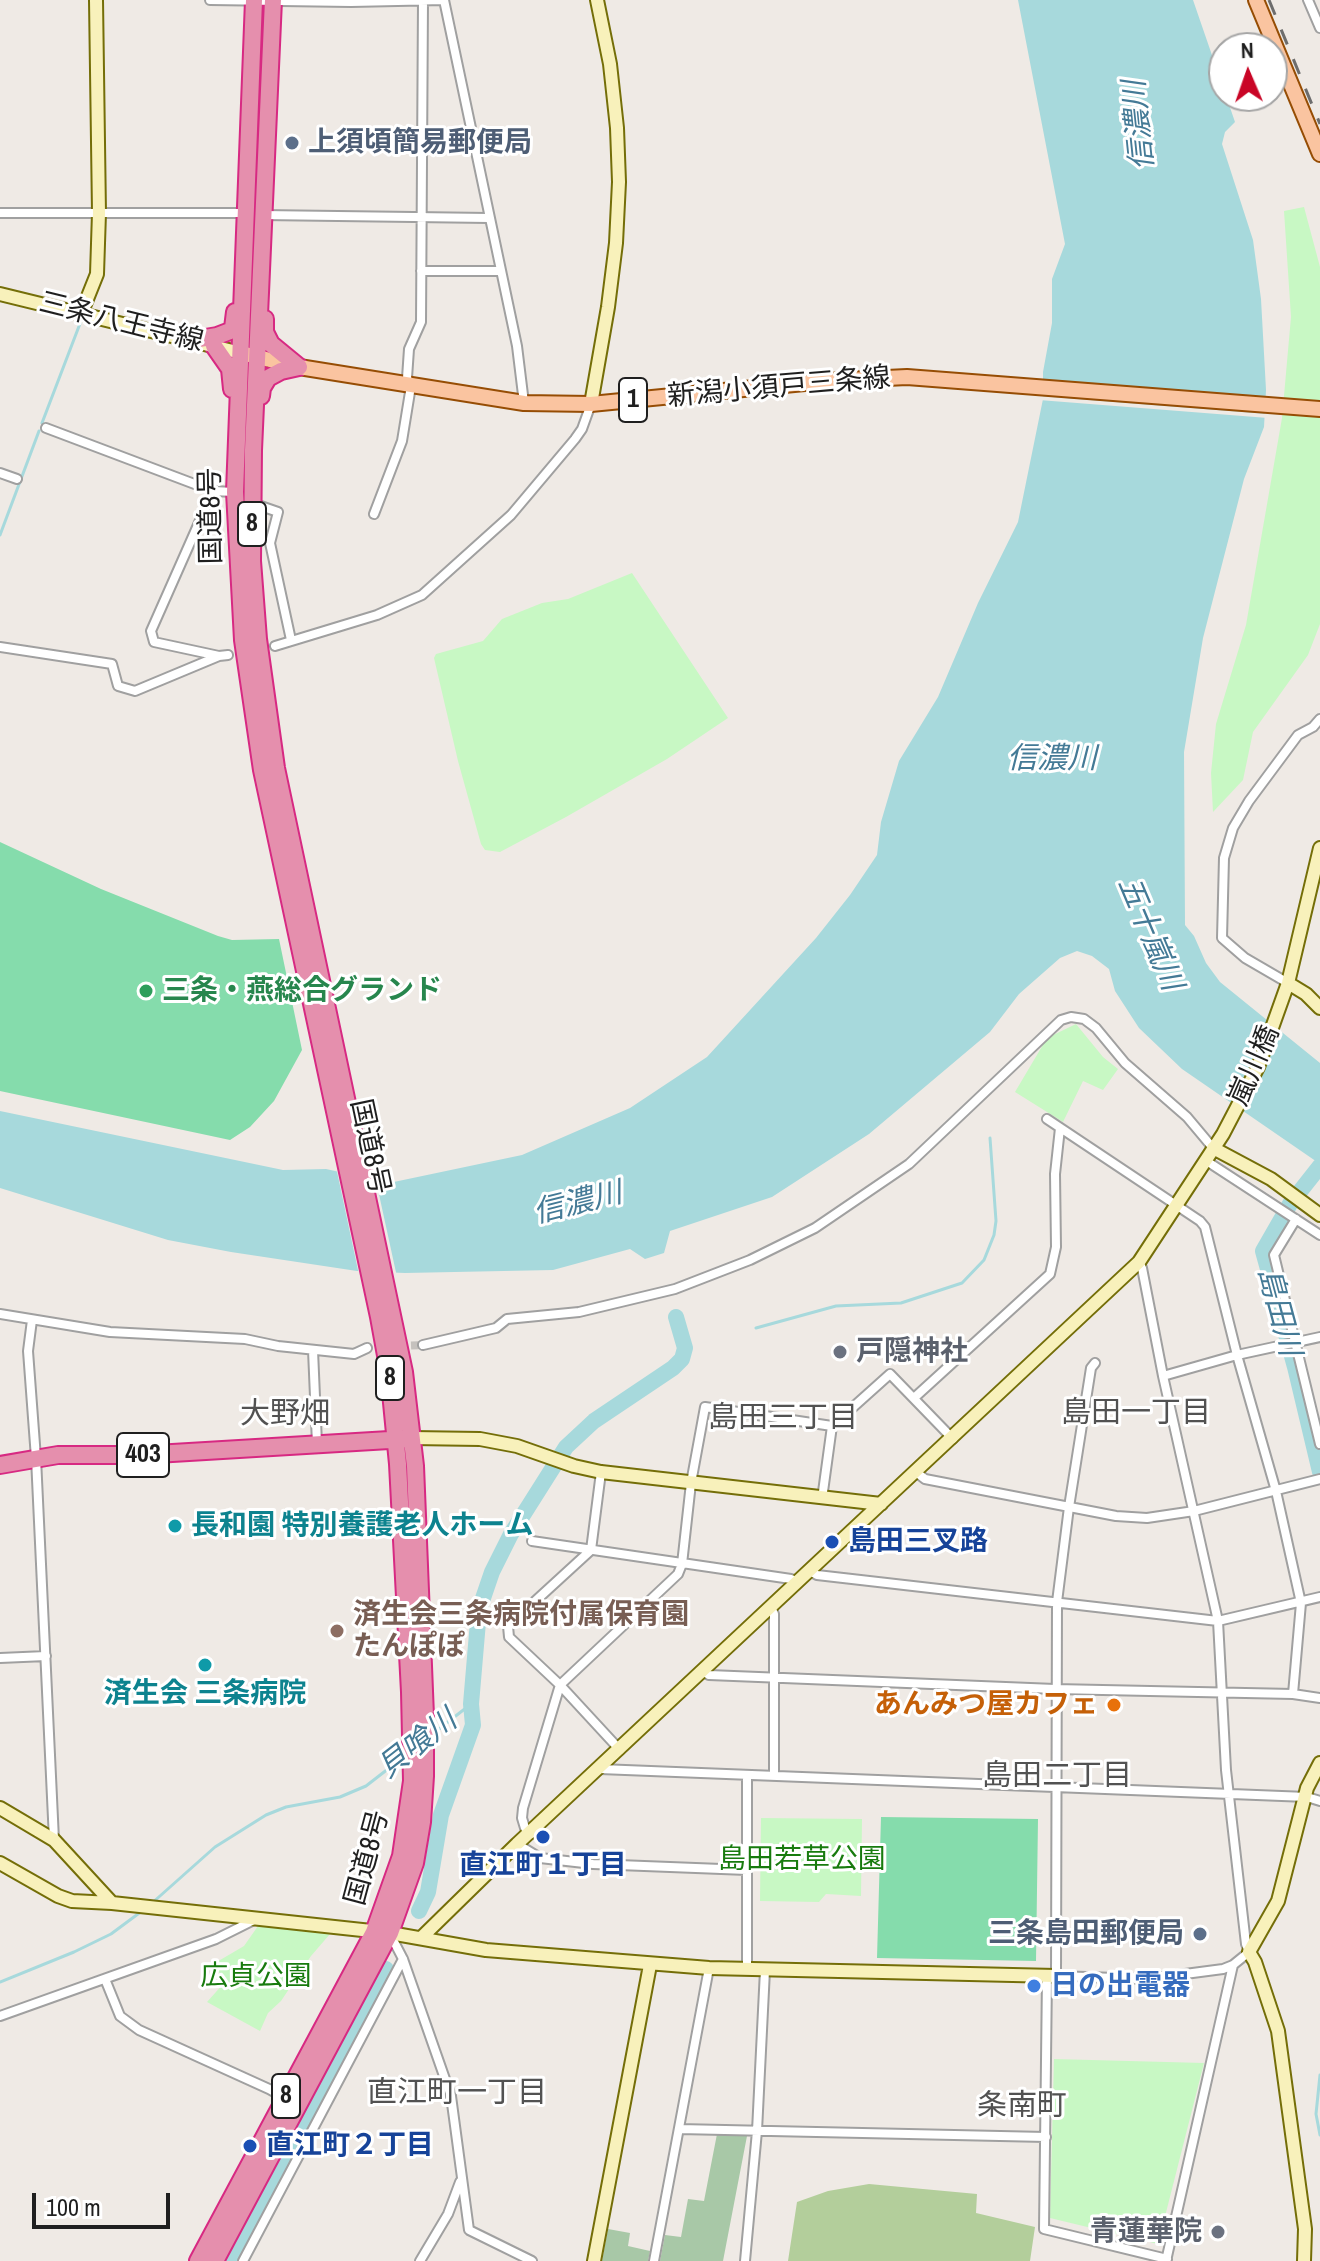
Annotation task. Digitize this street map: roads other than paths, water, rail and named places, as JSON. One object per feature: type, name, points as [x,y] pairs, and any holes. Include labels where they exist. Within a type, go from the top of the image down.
[{"type":"highway","name":"国道8号","points":[[215,2261],[382,1932],[418,1779],[418,1719],[404,1439],[387,1317],[270,805],[257,694],[253,450],[244,253],[254,0]]},
{"type":"highway","name":"国道8号","points":[[257,694],[243,640],[235,492],[238,428],[260,273],[273,0]]},
{"type":"highway","points":[[193,340],[217,336],[233,328],[236,281],[244,253]]},
{"type":"highway","points":[[260,273],[265,289],[265,332],[278,351],[299,367]]},
{"type":"highway","points":[[214,346],[230,369],[231,417],[238,428]]},
{"type":"highway","points":[[253,450],[260,437],[263,383],[273,374],[299,367]]},
{"type":"highway","name":"403","points":[[0,1465],[87,1453],[139,1455],[404,1439]]},
{"type":"highway","name":"国道8号","points":[[198,2261],[285,2098],[382,1932]]},
{"type":"main road","points":[[1256,0],[1320,154]]},
{"type":"main road","name":"新潟小須戸三条線","points":[[249,354],[299,367],[524,403],[591,404],[825,381],[907,377],[1320,409]]},
{"type":"street","points":[[81,314],[97,274],[96,0]]},
{"type":"street","points":[[210,0],[444,0],[517,346],[524,403]]},
{"type":"street","points":[[275,646],[377,615],[422,595],[511,515],[582,429],[591,404],[616,243],[619,182],[610,64],[597,0]]},
{"type":"street","points":[[1308,0],[1320,28]]},
{"type":"street","points":[[374,514],[402,441],[411,386],[407,378],[409,349],[421,322],[423,1]]},
{"type":"street","points":[[0,213],[245,213]]},
{"type":"street","points":[[262,215],[489,218]]},
{"type":"street","points":[[421,271],[500,271]]},
{"type":"street","name":"三条八王寺線","points":[[0,294],[249,354]]},
{"type":"street","points":[[46,428],[213,491],[235,492]]},
{"type":"street","points":[[0,473],[17,479]]},
{"type":"street","points":[[0,647],[112,664],[118,686],[135,691],[224,655],[154,642],[151,631],[213,491]]},
{"type":"street","points":[[252,503],[278,512],[270,543],[291,640]]},
{"type":"street","points":[[1320,719],[1298,735],[1233,828],[1224,858],[1222,938],[1285,989],[1306,994],[1320,1008]]},
{"type":"street","name":"嵐川橋","points":[[422,1937],[517,1844],[1139,1262],[1223,1134],[1258,1067],[1285,989],[1320,848]]},
{"type":"street","points":[[1305,909],[1320,913]]},
{"type":"street","points":[[423,1345],[496,1328],[507,1319],[579,1312],[675,1289],[750,1260],[802,1234],[909,1164],[1061,1020],[1071,1017],[1084,1019],[1096,1028],[1125,1063],[1187,1117],[1213,1148],[1271,1179],[1320,1215]]},
{"type":"street","points":[[1047,1119],[1205,1227],[1276,1491],[1301,1603],[1293,1694]]},
{"type":"street","points":[[914,1398],[1050,1274],[1056,1247],[1055,1174],[1060,1128]]},
{"type":"street","points":[[1205,1160],[1320,1235]]},
{"type":"street","points":[[1296,1219],[1274,1255],[1320,1444]]},
{"type":"street","points":[[1139,1262],[1218,1621],[1228,1794],[1246,1944],[1278,2031],[1305,2229],[1304,2261]]},
{"type":"street","points":[[0,1314],[110,1332],[245,1339],[354,1354],[367,1348]]},
{"type":"street","points":[[32,1320],[28,1351],[54,1840]]},
{"type":"street","points":[[1163,1376],[1237,1355],[1320,1337]]},
{"type":"street","points":[[313,1350],[317,1444]]},
{"type":"street","points":[[1095,1363],[1091,1368],[1057,1602],[1057,1787],[1044,2229],[1166,2260],[1233,1965]]},
{"type":"street","points":[[822,1499],[832,1426],[890,1374],[953,1439]]},
{"type":"street","points":[[531,1834],[525,1828],[523,1808],[560,1685],[678,1574],[705,1407],[832,1426]]},
{"type":"street","points":[[404,1439],[480,1439],[517,1446],[601,1472],[881,1504]]},
{"type":"street","points":[[601,1472],[591,1550],[508,1626],[509,1637],[560,1685],[620,1750]]},
{"type":"street","points":[[916,1472],[925,1479],[1116,1516],[1147,1518],[1194,1511],[1318,1480]]},
{"type":"street","points":[[532,1541],[798,1582]]},
{"type":"street","points":[[810,1571],[817,1575],[1218,1621],[1320,1597]]},
{"type":"street","points":[[771,1607],[774,1614],[774,1775]]},
{"type":"street","points":[[0,1658],[46,1656]]},
{"type":"street","points":[[704,1672],[709,1675],[774,1678],[1293,1694],[1320,1698]]},
{"type":"street","points":[[0,1863],[72,1901],[382,1932],[486,1950],[709,1968],[1147,1979],[1223,1969],[1249,1952],[1278,1901],[1307,1788],[1320,1763]]},
{"type":"street","points":[[600,1769],[1307,1797],[1320,1801]]},
{"type":"street","points":[[747,1775],[747,1969]]},
{"type":"street","points":[[0,1808],[54,1840],[114,1903]]},
{"type":"street","points":[[517,1844],[540,1858],[593,1864],[747,1870]]},
{"type":"street","points":[[0,2016],[216,1939],[257,1919]]},
{"type":"street","points":[[382,1932],[403,1959],[451,2096],[460,2182],[469,2230],[532,2261]]},
{"type":"street","points":[[243,2261],[403,1959]]},
{"type":"street","points":[[594,2261],[650,1965]]},
{"type":"street","points":[[654,2261],[709,1968]]},
{"type":"street","points":[[745,2261],[757,2131],[765,1970]]},
{"type":"street","points":[[105,1979],[120,2016],[139,2030],[285,2098]]},
{"type":"street","points":[[679,2129],[1046,2137]]},
{"type":"street","points":[[420,2261],[448,2214],[460,2182]]},
{"type":"water","name":"信濃川","points":[[1018,0],[1193,0],[1208,44],[1208,112],[1232,112],[1235,122],[1225,132],[1222,144],[1253,240],[1261,299],[1266,390],[1264,427],[1244,479],[1203,638],[1184,752],[1185,925],[1220,982],[1320,1063],[1320,1164],[1182,1069],[1139,1028],[1115,991],[1109,969],[1092,956],[1077,951],[1060,958],[1019,994],[990,1032],[869,1134],[772,1197],[670,1231],[664,1253],[645,1259],[630,1249],[553,1270],[357,1271],[168,1240],[0,1188],[0,1111],[283,1170],[326,1169],[389,1183],[522,1155],[630,1108],[707,1057],[816,938],[877,855],[881,822],[899,761],[938,697],[978,603],[1018,522],[1043,399],[1043,372],[1052,323],[1052,279],[1065,244]]},
{"type":"waterway","points":[[42,423],[81,321]]},
{"type":"waterway","points":[[0,535],[39,431]]},
{"type":"waterway","points":[[756,1328],[836,1306],[901,1303],[962,1283],[984,1260],[994,1235],[996,1221],[990,1138]]},
{"type":"waterway","name":"島田川","points":[[1320,1166],[1290,1204],[1263,1251],[1320,1472]]},
{"type":"waterway","name":"貝喰川","points":[[419,1911],[428,1892],[441,1815],[473,1725],[471,1704],[479,1610],[492,1572],[511,1534],[566,1447],[594,1421],[682,1359],[685,1348],[676,1317]]},
{"type":"waterway","name":"貝喰川","points":[[430,1736],[471,1704]]},
{"type":"waterway","name":"貝喰川","points":[[151,1904],[215,1847],[266,1815],[286,1807],[340,1797],[366,1786],[406,1755]]},
{"type":"waterway","name":"貝喰川","points":[[0,1982],[111,1934],[142,1911]]},
{"type":"waterway","points":[[231,2261],[386,1969]]},
{"type":"waterway","name":"島田川","points":[[1320,2075],[1316,2114],[1320,2135]]},
{"type":"tunnel","points":[[399,1346],[423,1345]]},
{"type":"railway","points":[[1269,0],[1320,124]]},
{"type":"place","name":"上須頃簡易郵便局","points":[[292,143]]},
{"type":"place","name":"三条・燕総合グランド","points":[[146,991]]},
{"type":"place","name":"戸隠神社","points":[[840,1352]]},
{"type":"place","name":"長和園 特別養護老人ホーム","points":[[175,1526]]},
{"type":"place","name":"島田三叉路","points":[[832,1542]]},
{"type":"place","name":"済生会三条病院付属保育園 たんぽぽ","points":[[337,1631]]},
{"type":"place","name":"済生会 三条病院","points":[[205,1665]]},
{"type":"place","name":"あんみつ屋カフェ","points":[[1114,1705]]},
{"type":"place","name":"直江町１丁目","points":[[543,1837]]},
{"type":"place","name":"三条島田郵便局","points":[[1200,1934]]},
{"type":"place","name":"日の出電器","points":[[1034,1986]]},
{"type":"place","name":"直江町２丁目","points":[[250,2146]]},
{"type":"place","name":"青蓮華院","points":[[1218,2232]]},
{"type":"district","name":"島田一丁目","points":[[1136,1414]]},
{"type":"district","name":"大野畑","points":[[285,1415]]},
{"type":"district","name":"島田三丁目","points":[[783,1419]]},
{"type":"district","name":"島田二丁目","points":[[1057,1777]]},
{"type":"district","name":"直江町一丁目","points":[[457,2094]]},
{"type":"district","name":"条南町","points":[[1022,2107]]},
{"type":"water label","name":"五十嵐川","points":[[1149,934]]},
{"type":"park label","name":"島田若草公園","points":[[802,1860]]},
{"type":"park label","name":"広貞公園","points":[[256,1977]]}]
